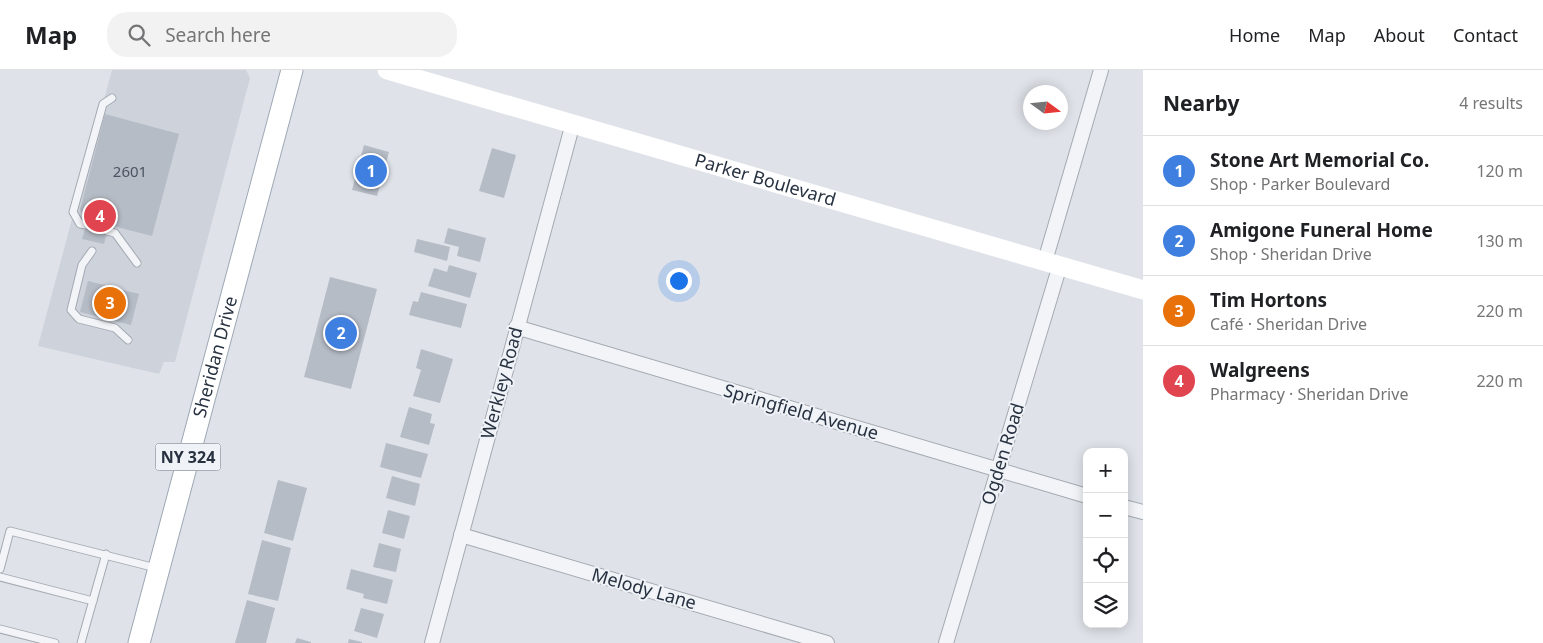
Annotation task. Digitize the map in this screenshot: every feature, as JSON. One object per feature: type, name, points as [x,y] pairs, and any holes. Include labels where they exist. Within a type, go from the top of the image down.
[{"type":"main road","name":"Sheridan Drive","points":[[139,643],[292,70]]},
{"type":"street","name":"Parker Boulevard","points":[[386,70],[425,78],[1143,290]]},
{"type":"street","name":"Ogden Road","points":[[946,643],[998,470],[1101,70]]},
{"type":"street","name":"Werkley Road","points":[[432,643],[516,327],[573,123]]},
{"type":"street","name":"Springfield Avenue","points":[[516,327],[1083,495]]},
{"type":"street","points":[[1128,508],[1143,512]]},
{"type":"street","name":"Melody Lane","points":[[461,535],[827,643]]},
{"type":"lane","points":[[86,225],[80,224],[73,212],[102,104],[112,98]]},
{"type":"lane","points":[[107,231],[115,233],[137,263]]},
{"type":"lane","points":[[92,251],[82,265],[71,310],[79,319],[115,328],[128,340]]},
{"type":"lane","points":[[0,569],[10,531],[158,568]]},
{"type":"lane","points":[[81,643],[106,554]]},
{"type":"lane","points":[[0,577],[93,601]]},
{"type":"lane","points":[[0,629],[55,643]]},
{"type":"shaded area","points":[[112,70],[246,70],[250,78],[175,362],[164,362],[159,374],[38,346]]},
{"type":"building","points":[[105,114],[179,134],[152,236],[109,225],[104,244],[82,239],[88,219],[85,219],[80,210]]},
{"type":"building","points":[[364,145],[389,152],[377,196],[352,190]]},
{"type":"building","points":[[492,148],[516,155],[504,198],[479,191]]},
{"type":"building","points":[[448,228],[486,238],[480,262],[457,256],[459,247],[444,243]]},
{"type":"building","points":[[417,239],[450,247],[447,261],[414,252]]},
{"type":"building","points":[[449,265],[477,273],[470,298],[428,286],[434,268],[447,272]]},
{"type":"building","points":[[330,277],[377,289],[351,389],[304,377]]},
{"type":"building","points":[[88,281],[139,294],[131,325],[80,312]]},
{"type":"building","points":[[421,292],[467,304],[461,328],[409,315],[413,301],[418,302]]},
{"type":"building","points":[[421,349],[453,359],[440,403],[413,396],[421,370],[416,368]]},
{"type":"building","points":[[409,407],[432,414],[430,423],[435,424],[429,445],[400,437]]},
{"type":"building","points":[[386,443],[428,454],[421,478],[380,467]]},
{"type":"building","points":[[392,476],[420,484],[415,506],[386,498]]},
{"type":"building","points":[[278,480],[307,488],[293,541],[264,533]]},
{"type":"building","points":[[388,510],[410,516],[404,539],[382,533]]},
{"type":"building","points":[[262,540],[291,548],[278,601],[248,594]]},
{"type":"building","points":[[379,543],[401,549],[396,572],[373,567]]},
{"type":"building","points":[[351,569],[393,580],[387,604],[363,598],[364,594],[346,589]]},
{"type":"building","points":[[247,600],[275,608],[266,643],[235,643]]},
{"type":"building","points":[[361,608],[384,614],[377,638],[354,631]]},
{"type":"building","points":[[297,638],[311,642],[311,643],[295,643]]},
{"type":"building","points":[[349,639],[362,642],[362,643],[348,643]]},
{"type":"place","name":"Stone Art Memorial Co.","points":[[371,171]]},
{"type":"place","name":"Walgreens","points":[[100,216]]},
{"type":"place","name":"Tim Hortons","points":[[110,303]]},
{"type":"place","name":"Amigone Funeral Home","points":[[341,333]]}]
